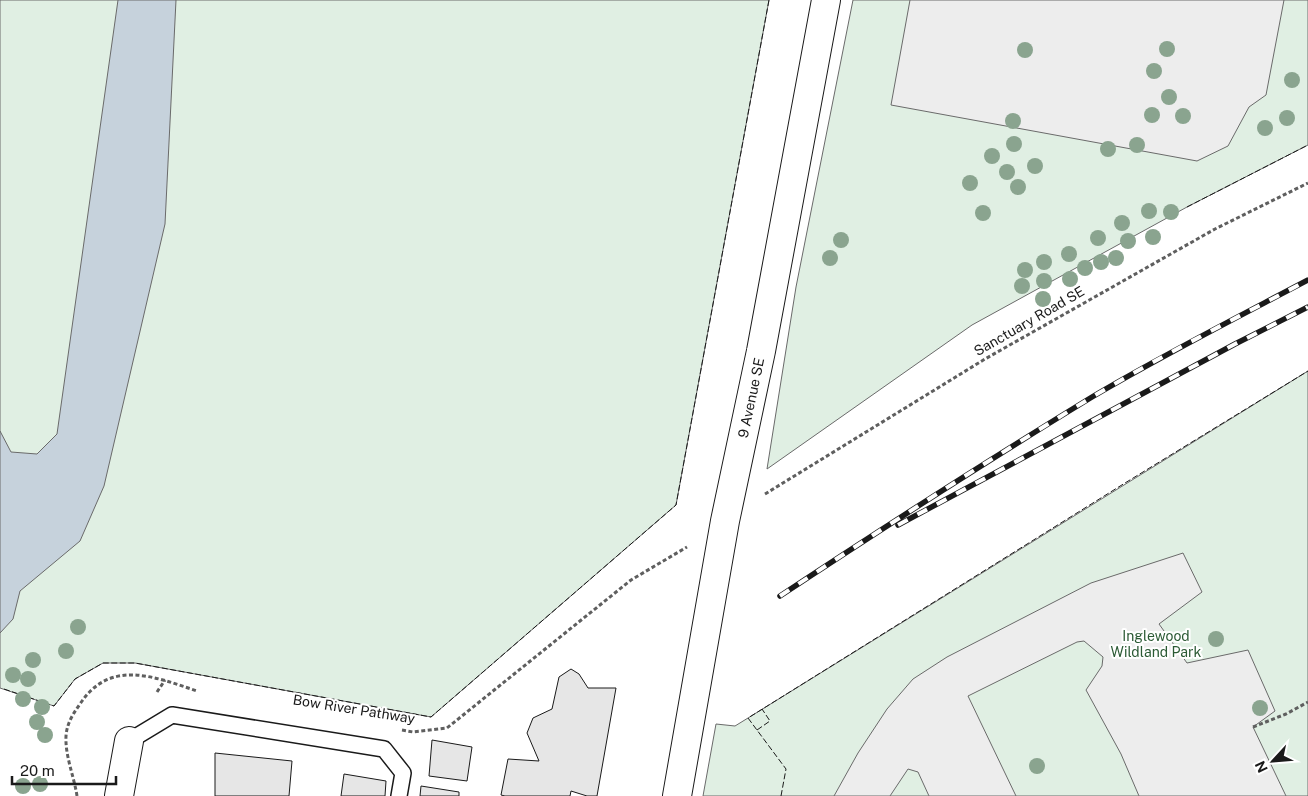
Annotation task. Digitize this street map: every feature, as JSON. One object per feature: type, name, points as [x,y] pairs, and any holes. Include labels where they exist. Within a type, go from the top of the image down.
[{"type":"street","name":"9 Avenue SE","points":[[676,796],[725,521],[762,351],[826,0]]},
{"type":"street","points":[[119,796],[129,740]]},
{"type":"lane","points":[[129,740],[172,715],[384,749],[403,773],[399,796]]},
{"type":"path","name":"Sanctuary Road SE","points":[[768,492],[993,354],[1215,229],[1308,182]]},
{"type":"path","name":"Bow River Pathway","points":[[394,728],[412,732],[447,728],[631,580],[677,554]]},
{"type":"path","points":[[77,796],[67,754],[66,735],[70,718],[84,698],[96,686],[113,678],[132,674],[152,676],[200,692]]},
{"type":"path","points":[[1252,726],[1286,714],[1308,702]]},
{"type":"green space","points":[[0,0],[769,0],[676,505],[431,717],[135,663],[103,663],[75,679],[54,706],[0,688]]},
{"type":"green space","points":[[853,0],[1308,0],[1308,145],[1187,207],[972,325],[767,469],[796,287]]},
{"type":"green space","name":"Inglewood Wildland Park","points":[[1308,371],[1308,796],[703,796],[716,724],[735,726]]},
{"type":"shaded area","points":[[118,0],[176,0],[165,224],[104,486],[80,541],[20,591],[13,619],[0,633],[0,431],[11,452],[37,454],[57,434]]},
{"type":"shaded area","points":[[910,0],[1284,0],[1266,95],[1249,107],[1228,146],[1197,161],[891,105]]},
{"type":"shaded area","points":[[1183,553],[1202,592],[1159,624],[1187,663],[1248,650],[1275,711],[1253,727],[1286,796],[1139,796],[1121,754],[1086,690],[1102,666],[1103,657],[1084,641],[1077,642],[968,696],[1016,796],[929,796],[918,772],[908,769],[890,796],[834,796],[858,753],[887,709],[913,679],[947,657],[1091,583]]},
{"type":"building","points":[[571,669],[579,674],[588,688],[616,688],[597,796],[587,796],[571,791],[570,796],[501,795],[508,759],[539,761],[527,733],[533,718],[552,709],[559,677]]},
{"type":"building","points":[[432,740],[472,747],[467,781],[429,776]]},
{"type":"building","points":[[215,753],[292,761],[289,796],[215,796]]},
{"type":"building","points":[[344,774],[386,781],[385,796],[341,796]]},
{"type":"building","points":[[421,786],[459,792],[459,796],[420,796]]},
{"type":"railway","points":[[780,596],[935,495],[1092,397],[1308,280]]},
{"type":"railway","points":[[898,525],[1235,344],[1308,307]]},
{"type":"fence","points":[[4,689],[54,706],[75,679],[103,663],[135,663],[431,717],[676,505],[769,0]]},
{"type":"fence","points":[[1187,207],[1308,145]]},
{"type":"fence","points":[[781,796],[786,769],[748,718],[1308,371]]},
{"type":"fence","points":[[757,730],[770,721],[762,709]]}]
